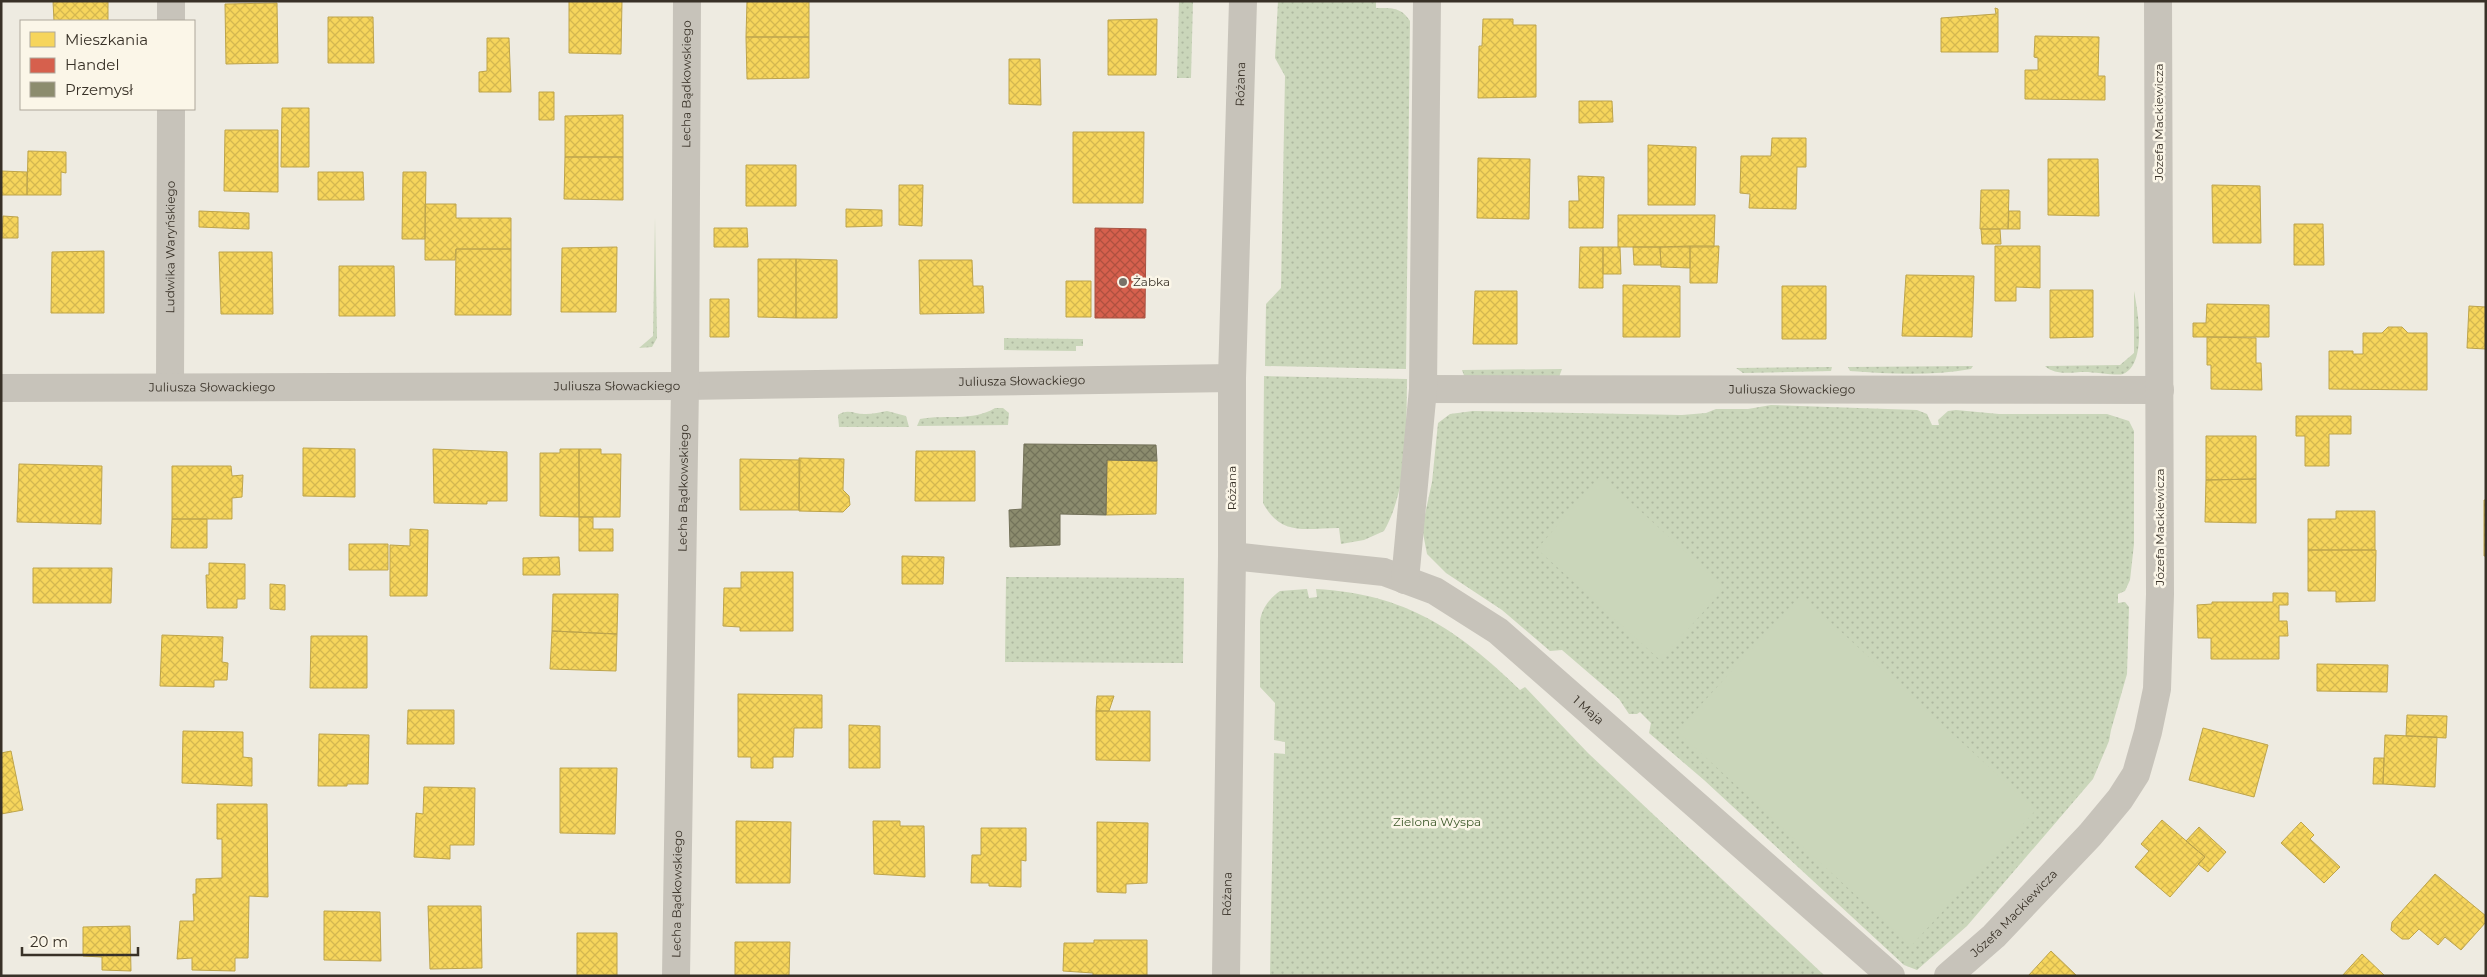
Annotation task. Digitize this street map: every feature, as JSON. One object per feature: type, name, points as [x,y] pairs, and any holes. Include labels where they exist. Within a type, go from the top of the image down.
[{"type":"street","points":[[171,1],[171,20]]},
{"type":"street","name":"Lecha Bądkowskiego","points":[[676,976],[685,386],[687,1]]},
{"type":"street","name":"Różana","points":[[1226,976],[1232,556],[1232,378],[1243,1]]},
{"type":"street","points":[[1405,580],[1423,389],[1427,1]]},
{"type":"street","name":"Józefa Mackiewicza","points":[[1948,976],[1994,936],[2090,835],[2120,799],[2136,774],[2148,732],[2157,690],[2160,594],[2158,1]]},
{"type":"street","name":"Ludwika Waryńskiego","points":[[170,110],[170,386]]},
{"type":"street","name":"Juliusza Słowackiego","points":[[1,388],[170,386],[685,386],[1232,378]]},
{"type":"street","name":"Juliusza Słowackiego","points":[[1423,389],[2160,390]]},
{"type":"street","name":"1 Maja","points":[[1232,556],[1384,572],[1435,591],[1498,631],[1892,976]]},
{"type":"green space","points":[[1179,1],[1193,1],[1191,78],[1177,78]]},
{"type":"green space","points":[[1278,1],[1376,1],[1376,8],[1396,9],[1407,16],[1410,21],[1406,369],[1265,366],[1266,304],[1281,288],[1285,76],[1275,58]]},
{"type":"green space","points":[[655,217],[657,338],[652,347],[639,348],[653,336]]},
{"type":"green space","points":[[2134,291],[2139,337],[2138,349],[2131,368],[2123,374],[2116,375],[2059,372],[2045,366],[2120,365],[2134,353]]},
{"type":"green space","points":[[1004,338],[1083,339],[1083,346],[1076,346],[1076,351],[1004,350]]},
{"type":"green space","points":[[1973,366],[1971,369],[1941,373],[1911,374],[1850,371],[1848,367]]},
{"type":"green space","points":[[1832,367],[1831,371],[1743,373],[1736,368]]},
{"type":"green space","points":[[1562,369],[1559,377],[1465,378],[1462,370]]},
{"type":"green space","points":[[1264,376],[1407,379],[1406,438],[1402,477],[1392,514],[1384,531],[1364,540],[1341,544],[1339,528],[1295,528],[1286,526],[1270,514],[1263,503]]},
{"type":"green space","points":[[1771,405],[1917,410],[1927,414],[1932,425],[1939,425],[1938,420],[1948,411],[1956,410],[1999,414],[2107,414],[2129,421],[2134,431],[2134,544],[2130,580],[2125,591],[2118,594],[2118,603],[2125,602],[2129,607],[2127,674],[2109,741],[2093,779],[1967,926],[1917,970],[1904,965],[1704,780],[1649,733],[1651,723],[1640,712],[1629,714],[1619,699],[1562,650],[1550,651],[1502,610],[1446,573],[1427,554],[1422,528],[1432,482],[1438,423],[1450,414],[1473,411],[1682,415],[1706,413],[1716,409],[1748,409]]},
{"type":"green space","points":[[995,408],[1003,408],[1009,413],[1008,425],[917,426],[920,419],[977,415]]},
{"type":"green space","points":[[887,411],[906,416],[909,427],[839,427],[838,415],[845,412],[869,414]]},
{"type":"green space","points":[[1601,475],[1725,588],[1660,660],[1537,549]]},
{"type":"green space","points":[[1006,577],[1184,578],[1183,663],[1005,662]]},
{"type":"green space","name":"Zielona Wyspa","points":[[1307,589],[1309,598],[1317,597],[1316,589],[1348,592],[1377,598],[1428,618],[1474,649],[1520,690],[1525,687],[1588,753],[1825,976],[1270,976],[1274,753],[1285,754],[1285,742],[1274,740],[1275,703],[1260,687],[1260,621],[1262,612],[1267,604],[1280,591]]},
{"type":"green space","points":[[1801,595],[2036,810],[1911,946],[1677,731]]},
{"type":"building: Mieszkania","points":[[53,1],[108,1],[108,20],[54,20]]},
{"type":"building: Mieszkania","points":[[569,1],[622,1],[621,54],[569,53]]},
{"type":"building: Mieszkania","points":[[747,1],[809,1],[809,37],[746,37]]},
{"type":"building: Mieszkania","points":[[277,3],[278,63],[226,64],[225,4]]},
{"type":"building: Mieszkania","points":[[1995,8],[1998,9],[1998,52],[1941,52],[1941,18],[1996,14]]},
{"type":"building: Mieszkania","points":[[328,17],[373,17],[374,63],[328,63]]},
{"type":"building: Mieszkania","points":[[1157,19],[1156,75],[1108,75],[1108,20]]},
{"type":"building: Mieszkania","points":[[1483,19],[1513,19],[1513,25],[1536,25],[1536,97],[1478,98],[1479,46],[1482,46]]},
{"type":"building: Mieszkania","points":[[2035,36],[2099,37],[2098,76],[2105,76],[2105,100],[2025,99],[2025,70],[2038,70],[2038,58],[2034,57]]},
{"type":"building: Mieszkania","points":[[746,37],[809,37],[809,78],[747,79]]},
{"type":"building: Mieszkania","points":[[487,38],[509,38],[511,92],[479,92],[479,72],[487,71]]},
{"type":"building: Mieszkania","points":[[1009,59],[1040,59],[1041,105],[1009,104]]},
{"type":"building: Mieszkania","points":[[539,92],[554,92],[554,120],[539,120]]},
{"type":"building: Mieszkania","points":[[1579,101],[1612,101],[1613,122],[1579,123]]},
{"type":"building: Mieszkania","points":[[282,108],[309,108],[309,167],[281,167]]},
{"type":"building: Mieszkania","points":[[623,115],[623,157],[565,157],[565,116]]},
{"type":"building: Mieszkania","points":[[225,130],[278,130],[278,192],[224,191]]},
{"type":"building: Mieszkania","points":[[1073,132],[1144,132],[1143,203],[1073,203]]},
{"type":"building: Mieszkania","points":[[1772,138],[1806,138],[1806,167],[1797,167],[1796,209],[1749,208],[1750,194],[1740,193],[1741,156],[1771,156]]},
{"type":"building: Mieszkania","points":[[1648,145],[1696,147],[1695,205],[1648,205]]},
{"type":"building: Mieszkania","points":[[28,151],[66,152],[66,173],[61,172],[61,195],[27,195]]},
{"type":"building: Mieszkania","points":[[565,157],[623,157],[623,200],[564,199]]},
{"type":"building: Mieszkania","points":[[1478,158],[1530,159],[1529,219],[1477,218]]},
{"type":"building: Mieszkania","points":[[2048,159],[2098,159],[2099,216],[2048,215]]},
{"type":"building: Mieszkania","points":[[746,165],[796,165],[796,206],[746,206]]},
{"type":"building: Mieszkania","points":[[1,171],[27,172],[27,195],[1,195]]},
{"type":"building: Mieszkania","points":[[318,172],[363,172],[364,200],[318,200]]},
{"type":"building: Mieszkania","points":[[403,172],[426,172],[425,239],[402,239]]},
{"type":"building: Mieszkania","points":[[1578,176],[1604,177],[1603,228],[1569,228],[1569,201],[1579,201]]},
{"type":"building: Mieszkania","points":[[899,185],[923,185],[922,226],[899,225]]},
{"type":"building: Mieszkania","points":[[2212,185],[2260,186],[2261,243],[2213,243]]},
{"type":"building: Mieszkania","points":[[1981,190],[2009,190],[2008,229],[1980,229]]},
{"type":"building: Mieszkania","points":[[425,204],[456,204],[456,218],[511,218],[511,249],[456,249],[455,260],[425,260]]},
{"type":"building: Mieszkania","points":[[846,209],[882,210],[882,226],[846,227]]},
{"type":"building: Mieszkania","points":[[199,211],[249,213],[249,229],[199,227]]},
{"type":"building: Mieszkania","points":[[2009,211],[2020,211],[2020,229],[2008,229]]},
{"type":"building: Mieszkania","points":[[1618,215],[1715,215],[1714,247],[1618,247]]},
{"type":"building: Mieszkania","points":[[3,216],[18,217],[18,238],[2,238]]},
{"type":"building: Mieszkania","points":[[2294,224],[2323,224],[2324,265],[2294,265]]},
{"type":"building: Mieszkania","points":[[714,228],[747,228],[748,247],[714,247]]},
{"type":"building: Mieszkania","points":[[1981,229],[2000,229],[2001,244],[1982,244]]},
{"type":"building: Mieszkania","points":[[1690,246],[1719,246],[1717,283],[1690,283]]},
{"type":"building: Mieszkania","points":[[1690,246],[1690,268],[1661,267],[1660,247]]},
{"type":"building: Mieszkania","points":[[1995,246],[2040,246],[2040,288],[2016,287],[2016,301],[1995,301]]},
{"type":"building: Mieszkania","points":[[617,247],[616,312],[561,312],[562,248]]},
{"type":"building: Mieszkania","points":[[1580,247],[1603,247],[1603,288],[1579,288]]},
{"type":"building: Mieszkania","points":[[1603,247],[1620,247],[1621,274],[1603,274]]},
{"type":"building: Mieszkania","points":[[1633,247],[1660,247],[1661,265],[1634,265]]},
{"type":"building: Mieszkania","points":[[456,249],[511,249],[511,315],[455,315]]},
{"type":"building: Mieszkania","points":[[104,251],[104,313],[51,313],[52,252]]},
{"type":"building: Mieszkania","points":[[219,252],[272,252],[273,314],[221,314]]},
{"type":"building: Mieszkania","points":[[758,259],[796,259],[796,318],[758,317]]},
{"type":"building: Mieszkania","points":[[796,259],[837,260],[837,318],[796,318]]},
{"type":"building: Mieszkania","points":[[919,260],[972,260],[973,286],[983,286],[984,313],[920,314]]},
{"type":"building: Mieszkania","points":[[339,266],[394,266],[395,316],[339,316]]},
{"type":"building: Mieszkania","points":[[1906,275],[1974,276],[1972,337],[1902,336]]},
{"type":"building: Mieszkania","points":[[1066,281],[1091,281],[1091,317],[1066,317]]},
{"type":"building: Mieszkania","points":[[1623,285],[1680,286],[1680,337],[1623,337]]},
{"type":"building: Mieszkania","points":[[1782,286],[1826,286],[1826,339],[1782,339]]},
{"type":"building: Mieszkania","points":[[2050,290],[2093,290],[2093,337],[2050,338]]},
{"type":"building: Mieszkania","points":[[1475,291],[1517,291],[1517,344],[1473,344]]},
{"type":"building: Mieszkania","points":[[710,299],[729,299],[729,337],[710,337]]},
{"type":"building: Mieszkania","points":[[2207,304],[2269,305],[2269,337],[2193,337],[2193,323],[2206,323]]},
{"type":"building: Mieszkania","points":[[2469,306],[2486,307],[2486,349],[2467,348]]},
{"type":"building: Mieszkania","points":[[2388,327],[2402,327],[2408,333],[2427,333],[2427,390],[2329,389],[2329,351],[2353,351],[2353,354],[2363,354],[2363,333],[2382,333]]},
{"type":"building: Mieszkania","points":[[2207,337],[2256,338],[2256,363],[2261,363],[2262,390],[2211,389],[2211,365],[2207,365]]},
{"type":"building: Mieszkania","points":[[2296,416],[2351,416],[2351,434],[2329,434],[2329,466],[2305,466],[2305,436],[2296,436]]},
{"type":"building: Mieszkania","points":[[2206,436],[2256,436],[2256,479],[2206,480]]},
{"type":"building: Mieszkania","points":[[303,448],[355,449],[355,497],[303,496]]},
{"type":"building: Mieszkania","points":[[433,449],[507,452],[507,501],[487,501],[487,504],[434,503]]},
{"type":"building: Mieszkania","points":[[560,449],[579,449],[579,517],[540,516],[540,453],[560,453]]},
{"type":"building: Mieszkania","points":[[579,449],[601,449],[601,454],[621,454],[620,517],[579,517]]},
{"type":"building: Mieszkania","points":[[916,451],[975,451],[975,501],[915,501]]},
{"type":"building: Mieszkania","points":[[799,458],[844,459],[843,490],[849,496],[850,505],[843,512],[799,511]]},
{"type":"building: Mieszkania","points":[[740,459],[800,460],[799,510],[740,510]]},
{"type":"building: Mieszkania","points":[[1107,460],[1157,461],[1156,514],[1106,515]]},
{"type":"building: Mieszkania","points":[[19,464],[102,466],[101,524],[17,522]]},
{"type":"building: Mieszkania","points":[[172,466],[231,466],[232,476],[243,475],[242,497],[232,498],[232,519],[172,519]]},
{"type":"building: Mieszkania","points":[[2256,479],[2256,523],[2205,522],[2206,480]]},
{"type":"building: Mieszkania","points":[[2484,500],[2486,500],[2486,556],[2484,556]]},
{"type":"building: Mieszkania","points":[[2336,511],[2375,511],[2375,550],[2308,550],[2308,519],[2336,519]]},
{"type":"building: Mieszkania","points":[[579,517],[593,517],[593,529],[613,529],[613,551],[579,551]]},
{"type":"building: Mieszkania","points":[[172,519],[207,519],[207,548],[171,548]]},
{"type":"building: Mieszkania","points":[[410,529],[428,530],[427,596],[390,596],[390,545],[410,546]]},
{"type":"building: Mieszkania","points":[[349,544],[388,544],[388,570],[349,570]]},
{"type":"building: Mieszkania","points":[[2308,550],[2376,550],[2375,601],[2336,602],[2336,591],[2308,591]]},
{"type":"building: Mieszkania","points":[[902,556],[944,557],[943,584],[902,584]]},
{"type":"building: Mieszkania","points":[[559,557],[560,575],[523,575],[523,558]]},
{"type":"building: Mieszkania","points":[[209,563],[245,564],[245,599],[237,599],[237,608],[207,608],[206,575],[209,575]]},
{"type":"building: Mieszkania","points":[[33,568],[112,568],[111,603],[33,603]]},
{"type":"building: Mieszkania","points":[[741,572],[793,572],[793,631],[740,631],[740,627],[723,626],[724,588],[741,588]]},
{"type":"building: Mieszkania","points":[[270,584],[285,585],[285,610],[270,609]]},
{"type":"building: Mieszkania","points":[[2273,593],[2288,593],[2288,605],[2279,605],[2279,621],[2287,621],[2288,636],[2279,636],[2279,659],[2211,659],[2211,638],[2198,638],[2197,605],[2212,604],[2212,602],[2273,602]]},
{"type":"building: Mieszkania","points":[[553,594],[618,594],[617,634],[552,631]]},
{"type":"building: Mieszkania","points":[[552,631],[617,634],[616,671],[550,669]]},
{"type":"building: Mieszkania","points":[[162,635],[223,637],[222,662],[228,663],[227,680],[214,680],[214,687],[160,686]]},
{"type":"building: Mieszkania","points":[[311,636],[367,636],[367,688],[310,688]]},
{"type":"building: Mieszkania","points":[[2317,664],[2388,665],[2387,692],[2317,691]]},
{"type":"building: Mieszkania","points":[[738,694],[822,695],[822,728],[794,728],[793,757],[773,757],[773,768],[751,768],[751,757],[738,757]]},
{"type":"building: Mieszkania","points":[[1097,696],[1114,696],[1109,711],[1096,711]]},
{"type":"building: Mieszkania","points":[[408,710],[454,710],[454,744],[407,744]]},
{"type":"building: Mieszkania","points":[[1096,711],[1150,711],[1150,761],[1096,760]]},
{"type":"building: Mieszkania","points":[[2407,715],[2447,716],[2446,738],[2406,736]]},
{"type":"building: Mieszkania","points":[[849,725],[880,726],[880,768],[849,768]]},
{"type":"building: Mieszkania","points":[[2203,728],[2268,745],[2254,797],[2189,780]]},
{"type":"building: Mieszkania","points":[[183,731],[243,732],[243,757],[252,758],[252,786],[182,783]]},
{"type":"building: Mieszkania","points":[[319,734],[369,735],[368,784],[318,786]]},
{"type":"building: Mieszkania","points":[[2385,735],[2437,737],[2435,787],[2383,784]]},
{"type":"building: Mieszkania","points":[[11,751],[23,810],[1,814],[1,753]]},
{"type":"building: Mieszkania","points":[[2374,758],[2384,758],[2383,784],[2373,784]]},
{"type":"building: Mieszkania","points":[[560,768],[617,768],[615,834],[560,833]]},
{"type":"building: Mieszkania","points":[[424,787],[475,788],[474,845],[450,845],[450,859],[414,857],[416,813],[423,814]]},
{"type":"building: Mieszkania","points":[[217,804],[267,804],[268,897],[249,896],[248,958],[235,958],[235,971],[192,970],[192,958],[177,959],[180,921],[194,921],[193,894],[196,894],[196,879],[222,878],[222,839],[217,839]]},
{"type":"building: Mieszkania","points":[[2162,820],[2205,857],[2170,897],[2135,867],[2149,851],[2141,844]]},
{"type":"building: Mieszkania","points":[[736,821],[791,822],[790,883],[736,883]]},
{"type":"building: Mieszkania","points":[[873,821],[900,821],[900,826],[924,826],[925,877],[874,874]]},
{"type":"building: Mieszkania","points":[[1097,822],[1148,823],[1147,883],[1126,884],[1126,893],[1097,892]]},
{"type":"building: Mieszkania","points":[[2301,822],[2314,835],[2310,839],[2340,867],[2324,883],[2281,843]]},
{"type":"building: Mieszkania","points":[[2199,827],[2226,852],[2208,872],[2198,864],[2205,857],[2186,841]]},
{"type":"building: Mieszkania","points":[[981,828],[1026,828],[1026,861],[1021,860],[1021,887],[989,886],[989,883],[971,883],[972,855],[981,855]]},
{"type":"building: Mieszkania","points":[[2435,874],[2486,916],[2486,922],[2461,950],[2445,937],[2438,945],[2419,929],[2409,939],[2402,939],[2391,930],[2392,922]]},
{"type":"building: Mieszkania","points":[[428,906],[481,906],[482,968],[430,969]]},
{"type":"building: Mieszkania","points":[[324,911],[380,912],[381,961],[324,960]]},
{"type":"building: Mieszkania","points":[[130,926],[131,971],[102,970],[102,957],[83,956],[83,927]]},
{"type":"building: Mieszkania","points":[[577,933],[617,933],[617,976],[577,976]]},
{"type":"building: Mieszkania","points":[[1094,940],[1147,940],[1147,976],[1093,976],[1093,973],[1063,971],[1064,943],[1094,943]]},
{"type":"building: Mieszkania","points":[[735,942],[790,942],[789,976],[735,976]]},
{"type":"building: Mieszkania","points":[[2051,951],[2077,976],[2028,976]]},
{"type":"building: Mieszkania","points":[[2362,954],[2385,976],[2342,976]]},
{"type":"building: Handel","points":[[1095,228],[1146,229],[1145,318],[1095,318]]},
{"type":"building: Przemysł","points":[[1024,444],[1156,445],[1157,461],[1107,460],[1106,515],[1060,514],[1060,545],[1010,547],[1009,510],[1022,509]]},
{"type":"place","name":"Żabka","points":[[1123,282]]}]
